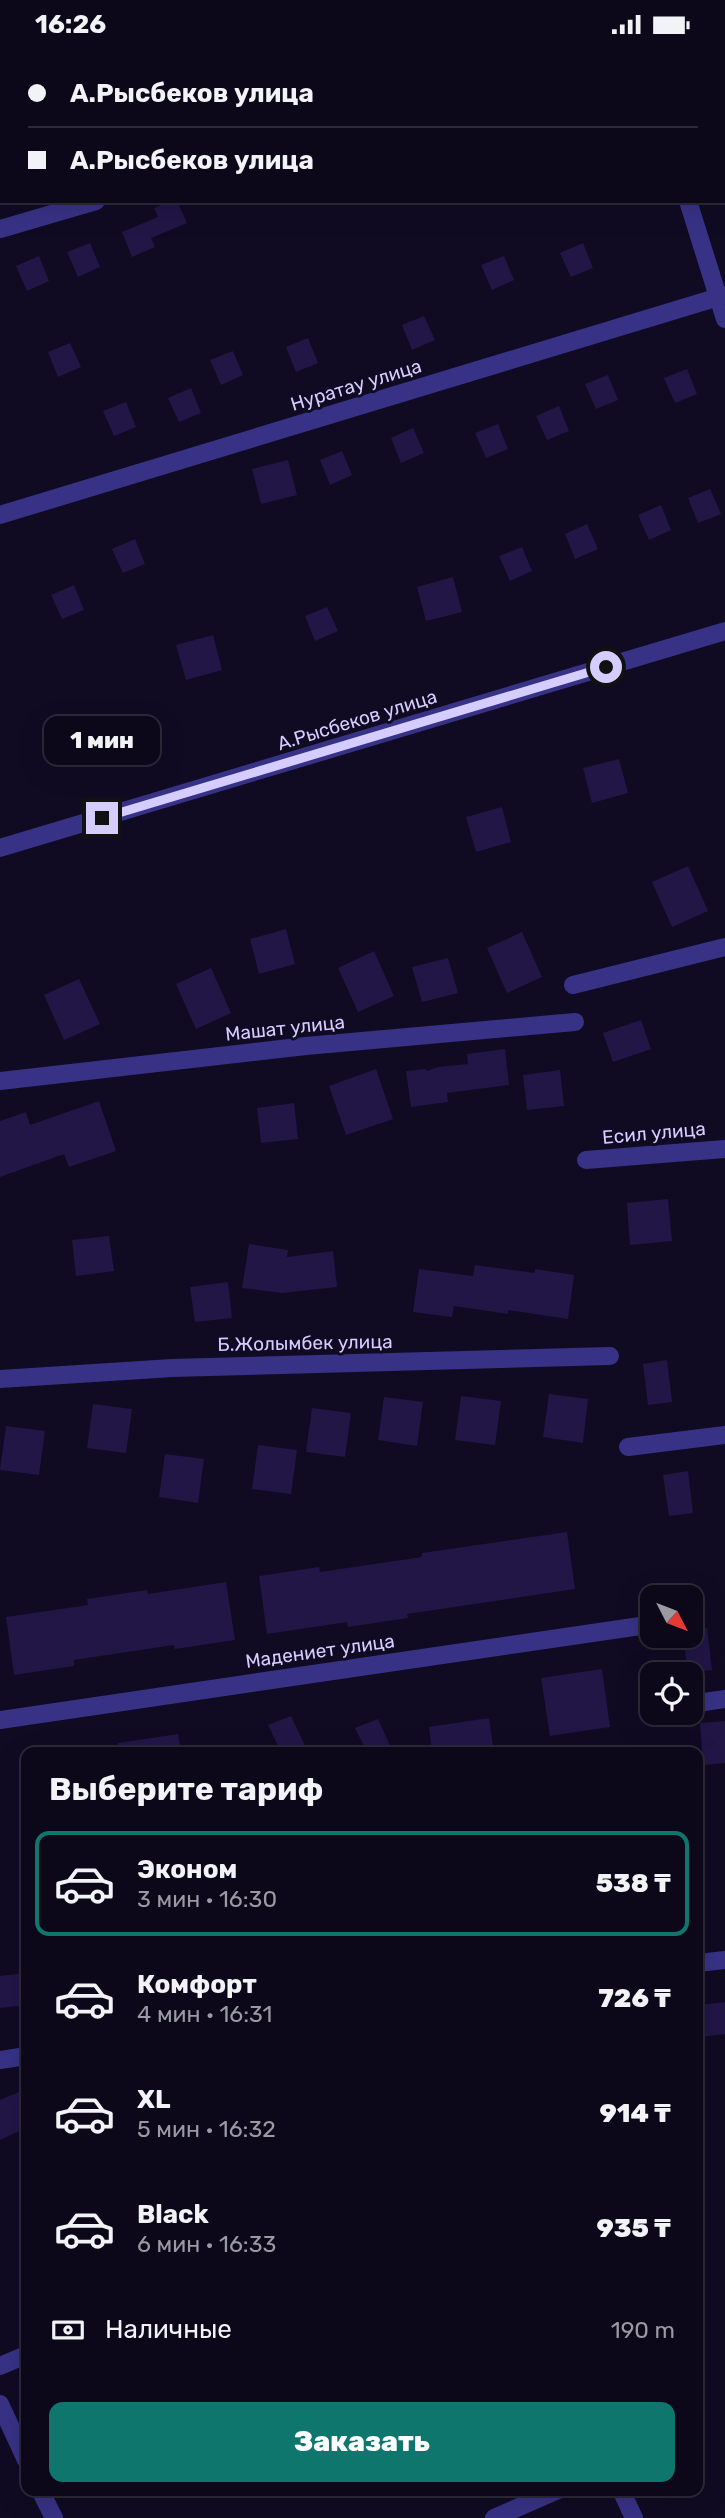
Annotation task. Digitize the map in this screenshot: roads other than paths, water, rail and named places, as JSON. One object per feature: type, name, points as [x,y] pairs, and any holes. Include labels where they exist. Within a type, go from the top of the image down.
[{"type":"street","points":[[0,229],[89,203]]},
{"type":"street","points":[[689,203],[722,296],[725,319]]},
{"type":"street","name":"Нуратау улица","points":[[0,515],[722,296]]},
{"type":"street","name":"А.Рысбеков улица","points":[[0,848],[725,631]]},
{"type":"street","points":[[573,985],[725,947]]},
{"type":"street","name":"Машат улица","points":[[0,1081],[306,1046],[575,1022]]},
{"type":"street","name":"Есил улица","points":[[586,1160],[725,1149]]},
{"type":"street","name":"Б.Жолымбек улица","points":[[0,1378],[172,1368],[610,1356]]},
{"type":"street","points":[[628,1447],[725,1435]]},
{"type":"street","name":"Мадениет улица","points":[[0,1720],[640,1626]]},
{"type":"street","points":[[703,1702],[725,1699]]},
{"type":"street","points":[[703,1962],[725,1960]]},
{"type":"street","points":[[0,2060],[21,2057]]},
{"type":"street","points":[[0,2366],[21,2357]]},
{"type":"street","points":[[0,2404],[21,2449]]},
{"type":"street","points":[[43,2496],[54,2518]]},
{"type":"street","points":[[494,2518],[544,2496]]},
{"type":"street","points":[[624,2496],[634,2518]]}]
